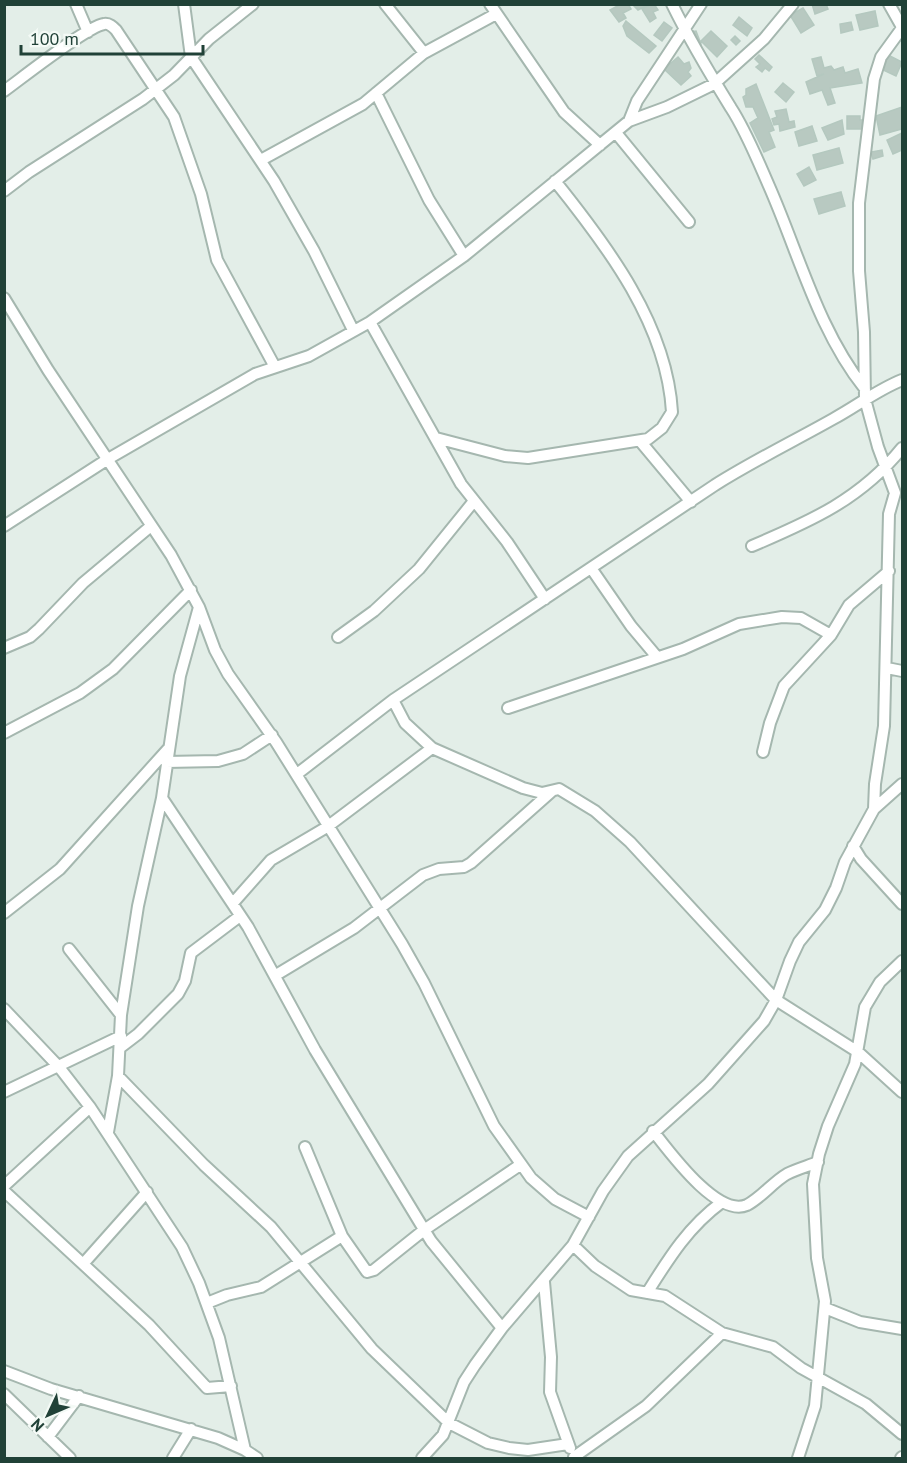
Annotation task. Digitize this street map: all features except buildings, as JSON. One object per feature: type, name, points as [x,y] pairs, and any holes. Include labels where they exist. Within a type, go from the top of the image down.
[{"type":"street","points":[[76,4],[88,32]]},
{"type":"street","points":[[184,4],[191,57],[261,160],[314,251],[353,330]]},
{"type":"street","points":[[4,191],[155,88],[209,39],[253,4]]},
{"type":"street","points":[[385,4],[424,53]]},
{"type":"street","points":[[672,4],[714,84],[732,109],[770,187],[794,250],[835,341],[865,394]]},
{"type":"street","points":[[4,526],[108,459],[255,374],[309,356],[370,322],[464,256],[555,181],[617,134],[629,121],[637,101],[700,4]]},
{"type":"street","points":[[629,121],[667,107],[714,84],[764,39],[793,4]]},
{"type":"street","points":[[889,4],[903,27],[881,57],[874,79],[859,203],[859,271],[864,332],[865,394],[886,468],[895,493],[903,502]]},
{"type":"street","points":[[261,160],[340,118],[376,93],[424,53],[493,9],[564,112],[600,146]]},
{"type":"street","points":[[5,89],[88,32],[104,24],[110,24],[174,117],[191,163],[217,260],[274,367]]},
{"type":"street","points":[[376,93],[429,200],[464,256]]},
{"type":"street","points":[[617,134],[688,222]]},
{"type":"street","points":[[436,438],[505,456],[528,458],[648,439],[662,428],[672,412],[667,374],[659,348],[614,259],[555,181]]},
{"type":"street","points":[[4,298],[191,590],[215,650],[228,674],[272,735],[327,827],[381,908],[424,983],[494,1126],[520,1166],[555,1199],[589,1217]]},
{"type":"street","points":[[370,322],[461,484],[507,542],[545,599]]},
{"type":"street","points":[[297,774],[393,700],[762,455],[814,430],[865,394],[903,380]]},
{"type":"street","points":[[640,441],[691,502]]},
{"type":"street","points":[[752,546],[808,522],[862,490],[886,468],[903,448]]},
{"type":"street","points":[[874,808],[875,784],[884,726],[887,668],[889,514],[895,493]]},
{"type":"street","points":[[338,637],[374,611],[419,569],[474,501]]},
{"type":"street","points":[[4,648],[30,637],[83,583],[151,526]]},
{"type":"street","points":[[591,568],[657,657]]},
{"type":"street","points":[[763,752],[770,723],[784,686],[831,635],[849,605],[889,571]]},
{"type":"street","points":[[4,734],[80,693],[113,669],[191,590]]},
{"type":"street","points":[[108,1132],[118,1077],[121,1015],[138,906],[162,798],[180,676],[199,607]]},
{"type":"street","points":[[508,708],[683,649],[739,624],[782,617],[801,618],[831,635]]},
{"type":"street","points":[[887,668],[903,671]]},
{"type":"street","points":[[393,700],[405,723],[432,748],[523,788],[542,793],[559,789],[578,799],[630,842],[776,1000],[858,1052],[903,1092]]},
{"type":"street","points":[[166,762],[218,761],[243,754],[272,735]]},
{"type":"street","points":[[233,903],[271,860],[327,827],[432,748]]},
{"type":"street","points":[[4,913],[60,869],[168,749]]},
{"type":"street","points":[[422,1458],[436,1445],[449,1423],[464,1382],[502,1328],[573,1245],[621,1165],[652,1131],[724,1067],[764,1021],[776,1000],[799,942],[825,910],[853,846],[874,808],[903,784]]},
{"type":"street","points":[[276,975],[354,928],[423,875],[439,869],[464,867],[471,863],[552,791]]},
{"type":"street","points":[[162,798],[208,871],[233,903],[276,975],[315,1050],[424,1230],[450,1268],[502,1328]]},
{"type":"street","points":[[853,846],[861,859],[903,903]]},
{"type":"street","points":[[4,1092],[138,1034],[178,994],[191,953],[240,916]]},
{"type":"street","points":[[69,949],[121,1015]]},
{"type":"street","points":[[798,1458],[815,1406],[825,1308],[817,1258],[813,1194],[818,1162],[828,1125],[850,1078],[869,999],[880,982],[903,962]]},
{"type":"street","points":[[4,1009],[58,1067],[90,1107],[182,1247],[207,1304],[231,1386],[244,1450]]},
{"type":"street","points":[[118,1077],[204,1165],[272,1227],[333,1304],[372,1348],[449,1423],[488,1443],[509,1448],[528,1450],[568,1444]]},
{"type":"street","points":[[90,1107],[4,1188],[165,1341],[207,1388],[231,1386]]},
{"type":"street","points":[[652,1131],[680,1165],[722,1203],[736,1207],[747,1205],[788,1173],[818,1162]]},
{"type":"street","points":[[305,1147],[342,1236],[368,1272],[403,1250],[424,1230],[520,1166]]},
{"type":"street","points":[[83,1264],[147,1192]]},
{"type":"street","points":[[647,1293],[693,1225],[722,1203]]},
{"type":"street","points":[[207,1304],[261,1287],[300,1260],[342,1236]]},
{"type":"street","points":[[573,1245],[611,1278],[631,1290],[665,1296],[722,1333],[773,1347],[818,1378],[867,1404],[903,1434]]},
{"type":"street","points":[[544,1281],[551,1357],[550,1392],[574,1458],[646,1406],[722,1333]]},
{"type":"street","points":[[825,1308],[861,1322],[903,1329]]},
{"type":"street","points":[[4,1371],[191,1430],[244,1450],[257,1458]]},
{"type":"street","points":[[4,1394],[70,1458]]},
{"type":"street","points":[[48,1437],[79,1396]]},
{"type":"street","points":[[173,1458],[191,1430]]}]
